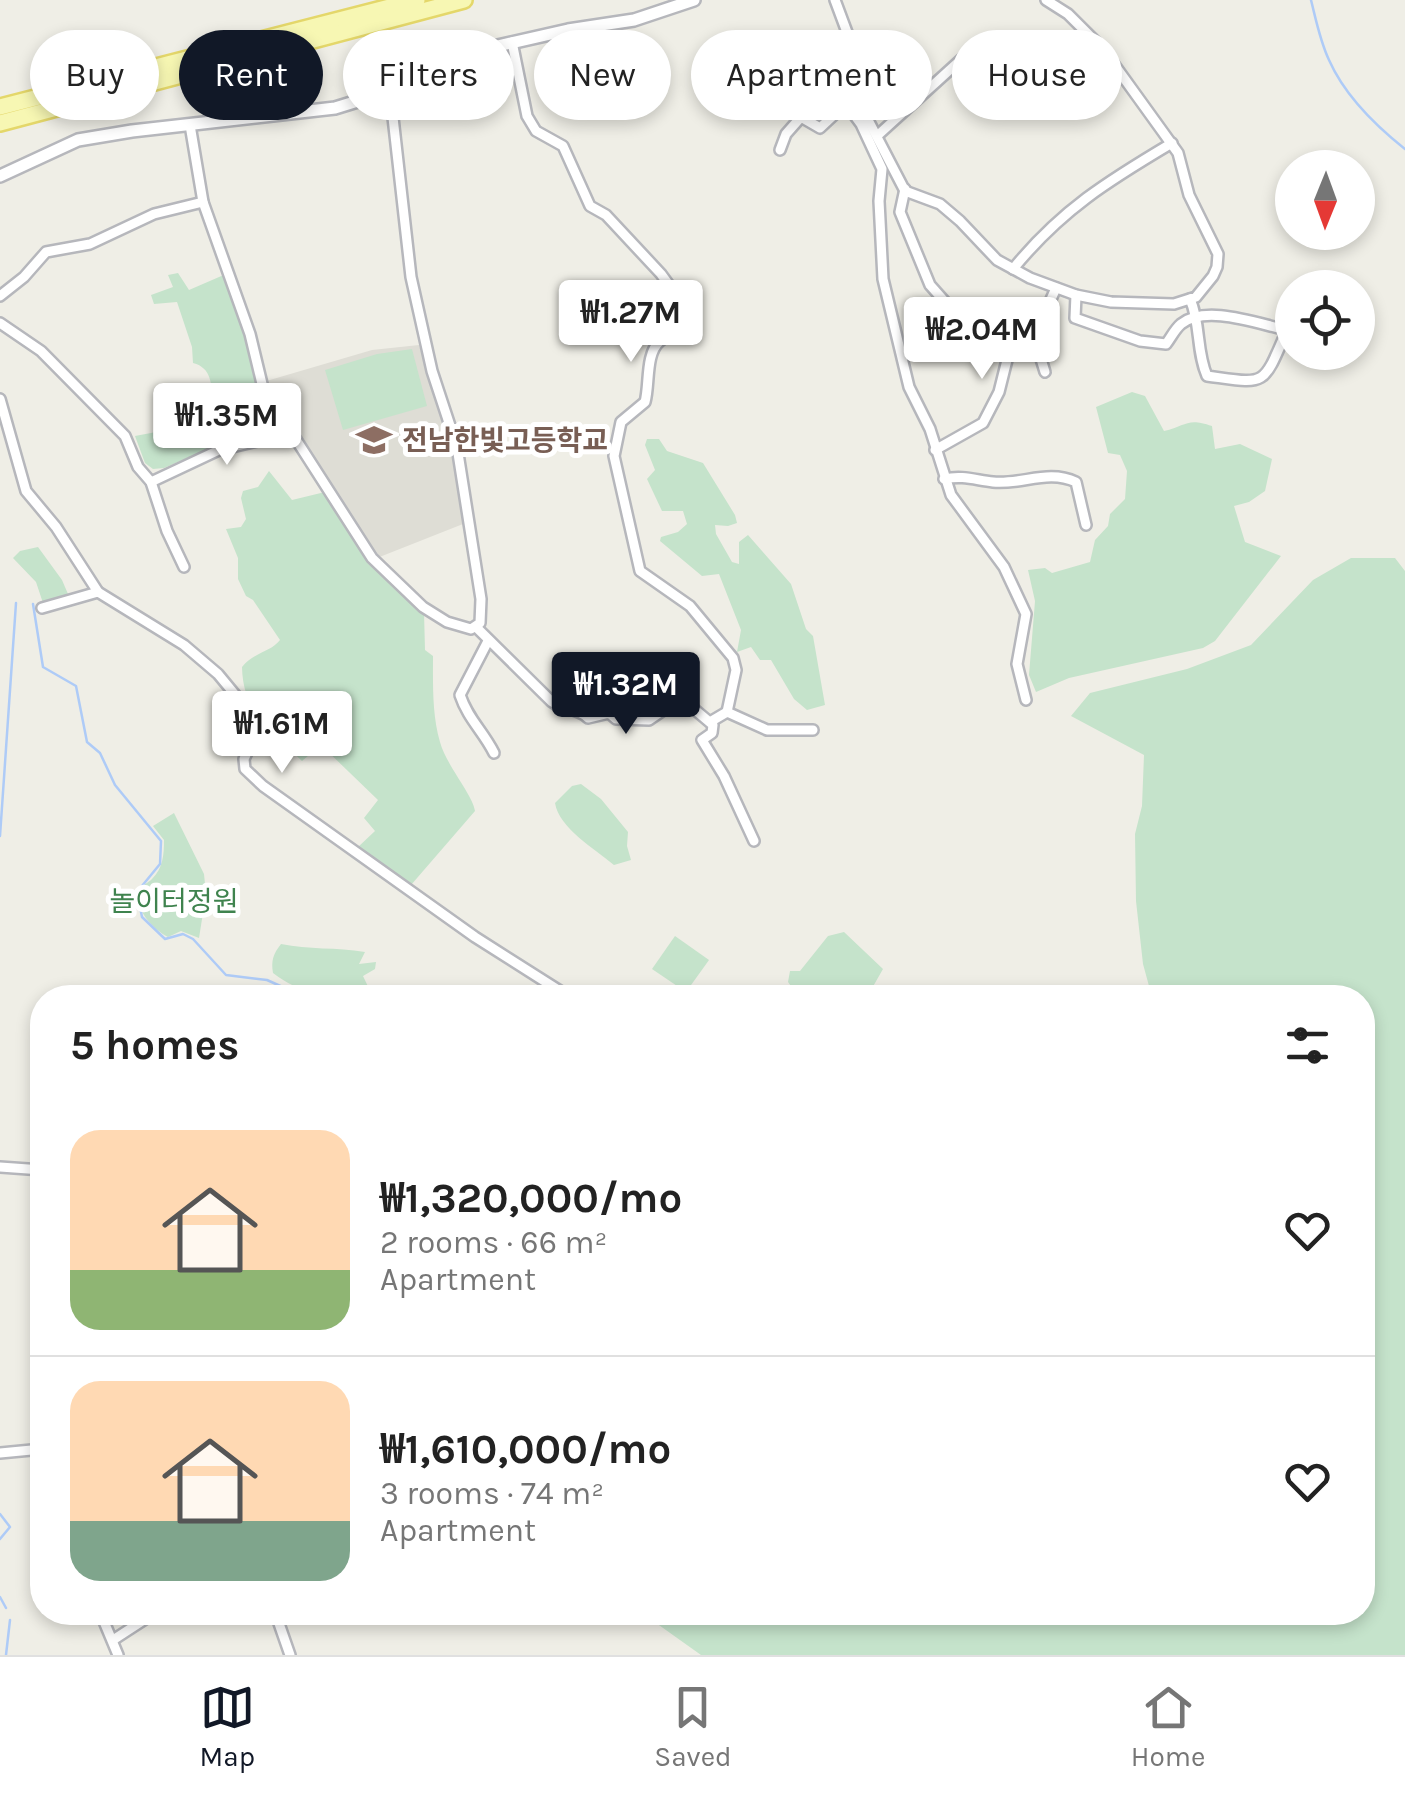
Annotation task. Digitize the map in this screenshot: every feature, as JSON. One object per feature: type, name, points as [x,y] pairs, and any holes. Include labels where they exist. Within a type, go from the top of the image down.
[{"type":"main road","points":[[0,106],[417,0]]},
{"type":"main road","points":[[0,123],[464,0]]},
{"type":"street","points":[[514,42],[634,20],[694,0]]},
{"type":"street","points":[[834,0],[846,30]]},
{"type":"street","points":[[904,189],[940,204],[992,256],[1056,288],[1076,295],[1140,304],[1174,304],[1196,297],[1216,270],[1218,254],[1188,195],[1181,158],[1103,49],[1068,14],[1046,0]]},
{"type":"street","points":[[514,52],[527,116],[536,131],[563,146],[590,206],[606,215],[662,274],[693,318],[658,342],[652,353],[646,402],[621,422],[614,456],[640,571],[690,606],[734,658],[736,670],[728,712]]},
{"type":"street","points":[[878,136],[952,69]]},
{"type":"street","points":[[0,176],[78,140],[306,114],[343,104]]},
{"type":"street","points":[[393,120],[412,277],[432,371],[461,471],[483,611],[476,627]]},
{"type":"street","points":[[780,150],[786,134],[798,120]]},
{"type":"street","points":[[804,120],[820,128],[829,120]]},
{"type":"street","points":[[858,120],[881,163],[883,279],[909,387],[930,429],[950,495],[1004,567],[1024,610],[1018,664],[1026,700]]},
{"type":"street","points":[[869,120],[904,189],[900,212],[930,285],[946,303],[953,324],[938,352]]},
{"type":"street","points":[[190,125],[203,202],[250,334],[263,388],[379,566],[434,615],[464,629],[476,627]]},
{"type":"street","points":[[1013,268],[1085,196],[1172,144]]},
{"type":"street","points":[[0,296],[24,277],[43,253],[90,244],[154,214],[203,202]]},
{"type":"street","points":[[1045,372],[1030,323],[1048,306],[1056,288]]},
{"type":"street","points":[[1076,295],[1075,318],[1140,342],[1166,344],[1182,323],[1198,317],[1238,317],[1275,327]]},
{"type":"street","points":[[1190,299],[1198,317],[1201,362],[1207,376],[1247,384],[1269,368],[1275,357]]},
{"type":"street","points":[[0,323],[31,343],[125,436],[138,467],[152,482],[161,515],[184,567]]},
{"type":"street","points":[[936,450],[983,423],[1000,392],[1008,356],[1035,341]]},
{"type":"street","points":[[0,400],[26,491],[56,526],[98,592],[184,644],[237,697],[252,724],[253,740],[244,759],[245,768],[263,786],[476,937],[551,985]]},
{"type":"street","points":[[152,482],[219,450],[291,433]]},
{"type":"street","points":[[944,479],[1070,479],[1076,482],[1086,525]]},
{"type":"street","points":[[42,608],[98,592]]},
{"type":"street","points":[[476,627],[558,706],[580,710],[588,718],[609,713],[616,719],[650,720],[681,698],[713,725],[712,733],[702,740],[724,776],[754,841]]},
{"type":"street","points":[[488,641],[460,696],[472,724],[483,731],[494,753]]},
{"type":"street","points":[[710,722],[728,712],[768,730],[812,730]]},
{"type":"street","points":[[0,1167],[30,1169]]},
{"type":"street","points":[[0,1454],[30,1450]]},
{"type":"street","points":[[106,1625],[118,1655]]},
{"type":"street","points":[[113,1640],[136,1625]]},
{"type":"street","points":[[280,1625],[290,1655]]},
{"type":"shaded area","name":"전남한빛고등학교","points":[[419,345],[453,455],[463,524],[377,558],[263,382],[372,350]]},
{"type":"green space","points":[[178,273],[189,290],[226,274],[279,417],[276,431],[233,438],[164,468],[153,469],[145,463],[135,436],[188,421],[213,401],[207,373],[193,363],[192,347],[177,302],[154,304],[151,295],[173,287],[168,275]]},
{"type":"green space","points":[[412,349],[427,406],[343,430],[325,370],[377,354]]},
{"type":"green space","points":[[1132,392],[1145,396],[1164,431],[1192,422],[1204,423],[1212,426],[1215,449],[1240,444],[1272,459],[1265,491],[1234,506],[1245,542],[1281,556],[1215,641],[1203,648],[1069,678],[1036,692],[1029,675],[1035,601],[1028,570],[1045,568],[1052,573],[1090,562],[1095,540],[1108,526],[1110,514],[1125,499],[1127,471],[1120,455],[1108,453],[1096,407]]},
{"type":"green space","points":[[647,439],[659,439],[667,451],[703,463],[735,515],[737,523],[715,525],[732,562],[739,564],[739,542],[748,535],[791,584],[806,629],[813,636],[825,705],[807,710],[794,699],[771,660],[760,660],[751,647],[737,652],[741,630],[719,574],[702,576],[660,541],[687,524],[683,511],[662,511],[647,479],[655,470],[645,445]]},
{"type":"green space","points":[[269,471],[292,500],[325,492],[382,571],[424,612],[425,650],[433,656],[434,710],[440,742],[475,811],[411,885],[357,848],[375,831],[364,818],[378,800],[321,745],[302,761],[261,720],[247,697],[242,667],[280,640],[253,600],[246,596],[238,579],[238,558],[226,529],[241,527],[246,519],[243,491],[258,487]]},
{"type":"green space","points":[[38,547],[68,594],[43,603],[36,582],[13,558],[20,551]]},
{"type":"green space","points":[[1351,558],[1395,558],[1405,571],[1405,1655],[701,1655],[659,1625],[1375,1625],[1375,985],[1149,985],[1136,901],[1135,834],[1142,806],[1144,755],[1071,716],[1090,693],[1187,669],[1251,645],[1313,580]]},
{"type":"green space","points":[[581,784],[601,799],[628,832],[631,860],[614,865],[563,821],[555,803],[572,786]]},
{"type":"green space","name":"놀이터정원","points":[[174,813],[204,874],[206,894],[199,938],[181,931],[168,937],[151,924],[139,904],[140,890],[156,875],[163,856],[164,840],[153,826]]},
{"type":"green space","points":[[844,932],[883,969],[874,985],[790,985],[790,971],[800,971],[828,936]]},
{"type":"green space","points":[[675,936],[709,960],[691,985],[676,985],[652,969]]},
{"type":"green space","points":[[281,944],[365,952],[359,964],[376,962],[375,969],[363,976],[367,985],[293,985],[273,973]]},
{"type":"waterway","points":[[1311,0],[1335,73],[1372,120],[1405,149]]},
{"type":"waterway","points":[[0,836],[16,603]]},
{"type":"waterway","points":[[33,604],[43,667],[76,686],[87,742],[100,753],[115,785],[161,841],[160,864],[137,892],[142,917],[165,939],[183,934],[193,939],[226,975],[278,985]]},
{"type":"waterway","points":[[0,1514],[10,1527],[0,1539]]},
{"type":"waterway","points":[[0,1597],[6,1608]]},
{"type":"waterway","points":[[6,1655],[10,1620]]},
{"type":"place","name":"전남한빛고등학교","points":[[374,440]]}]
